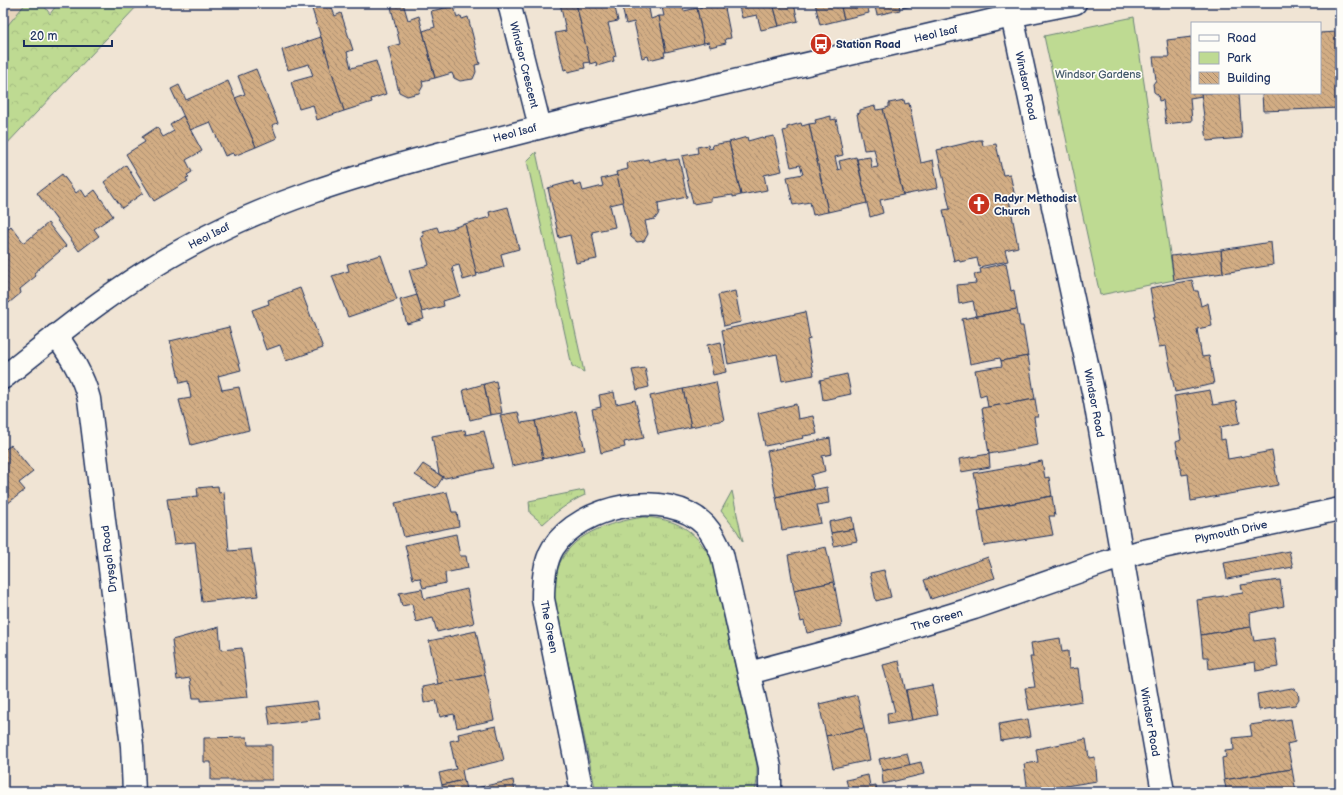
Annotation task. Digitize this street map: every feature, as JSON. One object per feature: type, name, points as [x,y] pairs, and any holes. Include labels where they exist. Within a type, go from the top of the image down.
[{"type":"street","name":"Windsor Crescent","points":[[509,3],[540,127]]},
{"type":"street","name":"Heol Isaf","points":[[3,378],[56,335],[146,272],[191,244],[302,194],[345,180],[540,127],[1017,11],[1075,3]]},
{"type":"street","name":"Windsor Road","points":[[1017,11],[1095,401],[1162,792]]},
{"type":"street","name":"Drysgol Road","points":[[56,335],[79,371],[86,386],[89,399],[132,746],[134,792]]},
{"type":"street","name":"The Green","points":[[582,792],[543,599],[543,581],[546,566],[552,549],[562,536],[576,525],[598,514],[616,509],[653,504],[671,507],[687,513],[704,524],[715,537],[722,554],[770,767],[770,792]]},
{"type":"street","name":"Plymouth Drive","points":[[1122,557],[1139,552],[1340,509]]},
{"type":"street","name":"The Green","points":[[749,673],[863,642],[974,608],[1122,557]]},
{"type":"shaded area","points":[[3,3],[26,3],[3,31]]},
{"type":"green space","points":[[26,3],[42,3],[50,14],[58,3],[140,3],[3,148],[3,31]]},
{"type":"green space","name":"Windsor Gardens","points":[[1134,17],[1174,280],[1100,295],[1044,36]]},
{"type":"green space","points":[[536,152],[584,372],[572,366],[527,161]]},
{"type":"green space","points":[[584,490],[585,495],[563,508],[543,524],[530,513],[529,501]]},
{"type":"green space","points":[[732,491],[743,542],[737,531],[721,511]]},
{"type":"green space","points":[[643,517],[666,520],[683,527],[698,540],[711,558],[757,765],[755,792],[596,792],[554,598],[555,577],[563,557],[571,547],[581,539],[604,527]]},
{"type":"building","points":[[330,3],[335,16],[341,13],[353,50],[347,52],[351,68],[376,61],[386,94],[371,99],[372,102],[344,111],[312,9]]},
{"type":"building","points":[[390,3],[403,3],[408,20],[419,16],[435,78],[422,81],[423,86],[419,93],[407,96],[399,92],[388,47],[400,44]]},
{"type":"building","points":[[560,3],[576,3],[590,62],[584,63],[585,68],[568,72],[567,69],[564,70],[555,33],[566,31]]},
{"type":"building","points":[[576,3],[614,3],[618,21],[608,23],[616,56],[613,57],[614,61],[597,66],[596,62],[590,64]]},
{"type":"building","points":[[621,3],[648,3],[651,19],[659,16],[666,52],[664,52],[665,56],[649,60],[648,56],[642,58],[634,22],[626,24]]},
{"type":"building","points":[[661,3],[682,3],[684,11],[697,8],[704,43],[666,52],[659,16],[664,16]]},
{"type":"building","points":[[703,3],[724,3],[731,38],[725,39],[726,43],[710,47],[709,42],[704,43],[697,8],[704,7]]},
{"type":"building","points":[[738,3],[773,3],[779,26],[761,30],[757,15],[742,18]]},
{"type":"building","points":[[773,3],[800,3],[794,4],[798,21],[779,26]]},
{"type":"building","points":[[815,3],[840,3],[844,19],[820,25]]},
{"type":"building","points":[[840,3],[867,3],[869,13],[844,19]]},
{"type":"building","points":[[874,3],[899,3],[900,10],[877,15]]},
{"type":"building","points":[[902,3],[925,3],[903,8]]},
{"type":"building","points":[[454,6],[457,18],[461,16],[462,19],[468,17],[480,64],[475,65],[476,72],[473,79],[460,81],[454,78],[452,73],[435,78],[423,31],[435,27],[431,11]]},
{"type":"building","points":[[1337,32],[1340,32],[1340,93]]},
{"type":"building","points":[[1337,32],[1340,108],[1263,111],[1262,94],[1321,94],[1321,33]]},
{"type":"building","points":[[321,37],[344,111],[317,120],[313,105],[299,109],[291,82],[313,76],[309,64],[288,70],[282,50]]},
{"type":"building","points":[[1191,37],[1191,94],[1201,94],[1202,96],[1190,98],[1192,121],[1166,124],[1163,100],[1159,101],[1158,95],[1154,92],[1153,84],[1156,80],[1153,57],[1169,57],[1167,40]]},
{"type":"building","points":[[256,69],[278,123],[272,125],[277,138],[256,147],[235,98],[245,94],[238,76]]},
{"type":"building","points":[[228,81],[256,147],[234,156],[233,153],[225,156],[210,122],[190,130],[171,89],[179,85],[186,100]]},
{"type":"building","points":[[1201,94],[1239,94],[1242,138],[1207,141]]},
{"type":"building","points":[[904,100],[905,104],[909,103],[921,163],[933,160],[938,188],[903,195],[883,109],[889,107],[889,103]]},
{"type":"building","points":[[875,106],[876,110],[883,109],[903,195],[880,200],[883,213],[870,217],[857,159],[870,157],[872,168],[878,167],[874,149],[864,150],[857,114],[860,113],[860,110]]},
{"type":"building","points":[[183,116],[202,151],[186,160],[192,172],[187,175],[189,177],[186,178],[188,181],[154,201],[126,154],[145,142],[142,137],[157,127],[163,137],[174,131],[170,125]]},
{"type":"building","points":[[831,116],[831,120],[836,119],[843,155],[835,157],[838,170],[841,169],[839,161],[856,157],[867,203],[828,212],[809,124],[816,123],[815,120]]},
{"type":"building","points":[[801,123],[802,126],[809,124],[828,212],[813,215],[810,202],[793,205],[787,177],[803,174],[800,165],[791,167],[783,131],[787,130],[787,127]]},
{"type":"building","points":[[774,136],[782,171],[764,175],[767,190],[741,195],[729,142],[747,137],[748,141],[762,137]]},
{"type":"building","name":"Radyr Methodist Church","points":[[982,140],[983,146],[996,144],[1003,175],[1010,174],[1015,197],[1009,199],[1018,247],[1005,250],[1008,261],[979,267],[977,258],[960,262],[959,259],[954,261],[943,210],[950,209],[937,150]]},
{"type":"building","points":[[729,142],[741,195],[711,198],[711,201],[693,204],[682,156],[698,153],[697,147],[708,145],[709,149],[713,148],[712,145]]},
{"type":"building","points":[[666,158],[666,161],[679,159],[687,197],[658,203],[659,213],[655,219],[645,221],[648,234],[644,241],[637,242],[631,237],[616,172],[628,169],[627,163],[648,159],[649,162]]},
{"type":"building","points":[[126,165],[143,193],[122,208],[104,182]]},
{"type":"building","points":[[62,174],[76,193],[81,189],[86,197],[95,190],[113,216],[94,229],[99,236],[79,251],[37,193]]},
{"type":"building","points":[[617,175],[623,202],[610,205],[615,227],[592,232],[597,259],[576,263],[570,235],[559,238],[548,188],[573,181],[574,186],[581,184],[583,191],[603,186],[601,179]]},
{"type":"building","points":[[508,207],[519,249],[501,254],[504,267],[476,274],[465,224],[490,217],[489,212]]},
{"type":"building","points":[[48,223],[66,246],[34,273],[36,276],[20,289],[21,293],[4,307],[3,233],[11,226],[24,243]]},
{"type":"building","points":[[465,224],[477,276],[463,280],[459,265],[452,267],[460,296],[443,301],[444,306],[422,312],[409,270],[429,265],[421,237],[424,236],[422,231],[437,227],[439,232]]},
{"type":"building","points":[[1271,242],[1273,265],[1223,273],[1221,250]]},
{"type":"building","points":[[1221,250],[1223,273],[1174,280],[1171,256]]},
{"type":"building","points":[[381,255],[397,300],[348,317],[332,276],[349,271],[347,264]]},
{"type":"building","points":[[1006,263],[1011,291],[1014,290],[1017,309],[976,316],[973,301],[959,304],[957,285],[976,283],[974,274],[981,273],[980,269]]},
{"type":"building","points":[[1192,280],[1195,291],[1198,291],[1201,306],[1208,303],[1212,326],[1197,329],[1202,357],[1209,356],[1214,384],[1175,392],[1166,346],[1159,347],[1153,317],[1155,317],[1150,288]]},
{"type":"building","points":[[300,288],[323,348],[286,361],[280,345],[266,350],[252,310],[269,304],[268,300]]},
{"type":"building","points":[[735,291],[741,322],[724,326],[718,295]]},
{"type":"building","points":[[417,295],[424,319],[407,324],[400,300]]},
{"type":"building","points":[[1017,309],[1020,326],[1023,326],[1028,356],[1001,361],[1000,358],[970,364],[962,319]]},
{"type":"building","points":[[805,312],[810,339],[807,340],[814,375],[782,381],[777,354],[728,364],[722,330]]},
{"type":"building","points":[[229,327],[241,370],[218,376],[222,390],[239,387],[249,430],[191,445],[179,400],[191,398],[188,381],[180,383],[170,341]]},
{"type":"building","points":[[721,342],[726,372],[713,375],[707,345]]},
{"type":"building","points":[[1028,356],[1035,399],[988,407],[986,395],[980,397],[975,370],[1002,366],[1001,361]]},
{"type":"building","points":[[645,368],[649,387],[637,390],[632,370]]},
{"type":"building","points":[[847,374],[851,394],[823,400],[820,380]]},
{"type":"building","points":[[496,381],[502,413],[490,415],[484,384]]},
{"type":"building","points":[[716,382],[724,420],[691,427],[683,389]]},
{"type":"building","points":[[484,384],[490,415],[470,420],[463,390]]},
{"type":"building","points":[[683,389],[691,427],[658,434],[650,396]]},
{"type":"building","points":[[1210,390],[1213,405],[1236,401],[1240,423],[1220,427],[1221,440],[1225,439],[1228,459],[1272,451],[1278,485],[1191,501],[1188,474],[1182,475],[1176,442],[1181,440],[1174,396]]},
{"type":"building","points":[[614,392],[616,404],[635,400],[644,438],[624,442],[625,447],[601,453],[592,409],[601,407],[599,395]]},
{"type":"building","points":[[1035,399],[1038,417],[1034,417],[1038,445],[989,454],[982,408]]},
{"type":"building","points":[[796,404],[798,419],[813,416],[817,434],[765,446],[758,413]]},
{"type":"building","points":[[576,411],[585,450],[543,459],[535,421]]},
{"type":"building","points":[[518,412],[521,423],[535,421],[543,459],[512,466],[500,415]]},
{"type":"building","points":[[465,430],[466,435],[484,431],[493,468],[445,478],[439,474],[432,436]]},
{"type":"building","points":[[830,438],[832,454],[822,456],[825,471],[811,475],[814,489],[776,497],[767,451]]},
{"type":"building","points":[[11,445],[33,472],[19,483],[25,490],[3,507],[3,451]]},
{"type":"building","points":[[989,454],[990,467],[961,472],[959,459]]},
{"type":"building","points":[[1042,461],[1045,478],[1049,477],[1052,496],[981,509],[974,473]]},
{"type":"building","points":[[423,464],[443,477],[436,488],[415,475]]},
{"type":"building","points":[[218,486],[219,493],[224,492],[229,551],[251,549],[258,596],[202,602],[195,542],[174,544],[167,499],[198,496],[197,488]]},
{"type":"building","points":[[827,487],[829,503],[817,505],[821,523],[782,530],[776,497]]},
{"type":"building","points":[[447,492],[452,512],[457,512],[459,526],[404,537],[395,503]]},
{"type":"building","points":[[1052,496],[1055,516],[1049,516],[1053,535],[984,546],[978,510]]},
{"type":"building","points":[[852,517],[854,529],[831,533],[829,522]]},
{"type":"building","points":[[854,529],[857,541],[834,546],[831,533]]},
{"type":"building","points":[[456,534],[460,556],[466,556],[468,568],[445,573],[446,583],[423,588],[420,578],[413,579],[405,545]]},
{"type":"building","points":[[826,547],[834,582],[794,590],[788,555]]},
{"type":"building","points":[[1289,551],[1293,567],[1227,579],[1224,563]]},
{"type":"building","points":[[988,557],[995,578],[931,599],[924,580]]},
{"type":"building","points":[[884,570],[891,597],[876,601],[870,573]]},
{"type":"building","points":[[1280,580],[1284,606],[1250,613],[1251,627],[1201,635],[1197,600],[1243,593],[1241,585]]},
{"type":"building","points":[[834,582],[842,626],[807,633],[804,621],[801,622],[794,590]]},
{"type":"building","points":[[422,589],[424,599],[467,589],[474,623],[437,632],[433,618],[416,622],[412,604],[402,606],[399,593]]},
{"type":"building","points":[[219,627],[221,650],[242,648],[248,697],[201,701],[201,698],[193,698],[190,678],[177,680],[172,640]]},
{"type":"building","points":[[1251,627],[1254,641],[1274,638],[1278,667],[1256,671],[1255,662],[1209,669],[1208,657],[1203,657],[1201,635]]},
{"type":"building","points":[[476,631],[485,675],[438,684],[429,641]]},
{"type":"building","points":[[1060,638],[1062,652],[1068,651],[1069,669],[1078,668],[1082,701],[1029,710],[1025,688],[1035,687],[1030,657],[1033,657],[1031,643]]},
{"type":"building","points":[[899,661],[912,720],[888,724],[887,713],[895,712],[883,665]]},
{"type":"building","points":[[485,675],[494,720],[457,728],[454,714],[440,717],[436,700],[424,703],[422,687]]},
{"type":"building","points":[[932,685],[938,715],[912,720],[906,690]]},
{"type":"building","points":[[1292,688],[1298,692],[1299,699],[1295,705],[1259,710],[1257,694]]},
{"type":"building","points":[[857,695],[864,728],[826,736],[819,704]]},
{"type":"building","points":[[317,701],[320,719],[270,725],[267,707]]},
{"type":"building","points":[[1028,719],[1031,736],[1001,741],[999,724]]},
{"type":"building","points":[[1291,719],[1295,742],[1287,744],[1292,769],[1224,780],[1222,758],[1226,757],[1225,751],[1234,750],[1233,738],[1252,736],[1250,725]]},
{"type":"building","points":[[496,726],[504,760],[462,770],[464,780],[442,785],[439,773],[456,769],[450,741],[459,739],[458,734]]},
{"type":"building","points":[[864,728],[870,760],[833,768],[826,736]]},
{"type":"building","points":[[247,737],[248,745],[272,745],[272,780],[211,780],[211,762],[204,762],[204,738]]},
{"type":"building","points":[[1086,739],[1089,758],[1095,757],[1097,781],[1028,792],[1024,764],[1038,762],[1036,749]]},
{"type":"building","points":[[907,753],[910,765],[882,771],[879,759]]},
{"type":"building","points":[[921,762],[924,774],[883,784],[882,771]]},
{"type":"building","points":[[1292,769],[1296,792],[1227,792],[1224,780]]},
{"type":"building","points":[[868,775],[870,786],[876,785],[877,792],[840,792],[849,790],[846,780]]},
{"type":"building","points":[[464,780],[466,790],[513,780],[515,792],[443,792],[442,785]]},
{"type":"place","name":"Station Road","points":[[821,44]]},
{"type":"place","name":"Radyr Methodist Church","points":[[979,204]]}]
